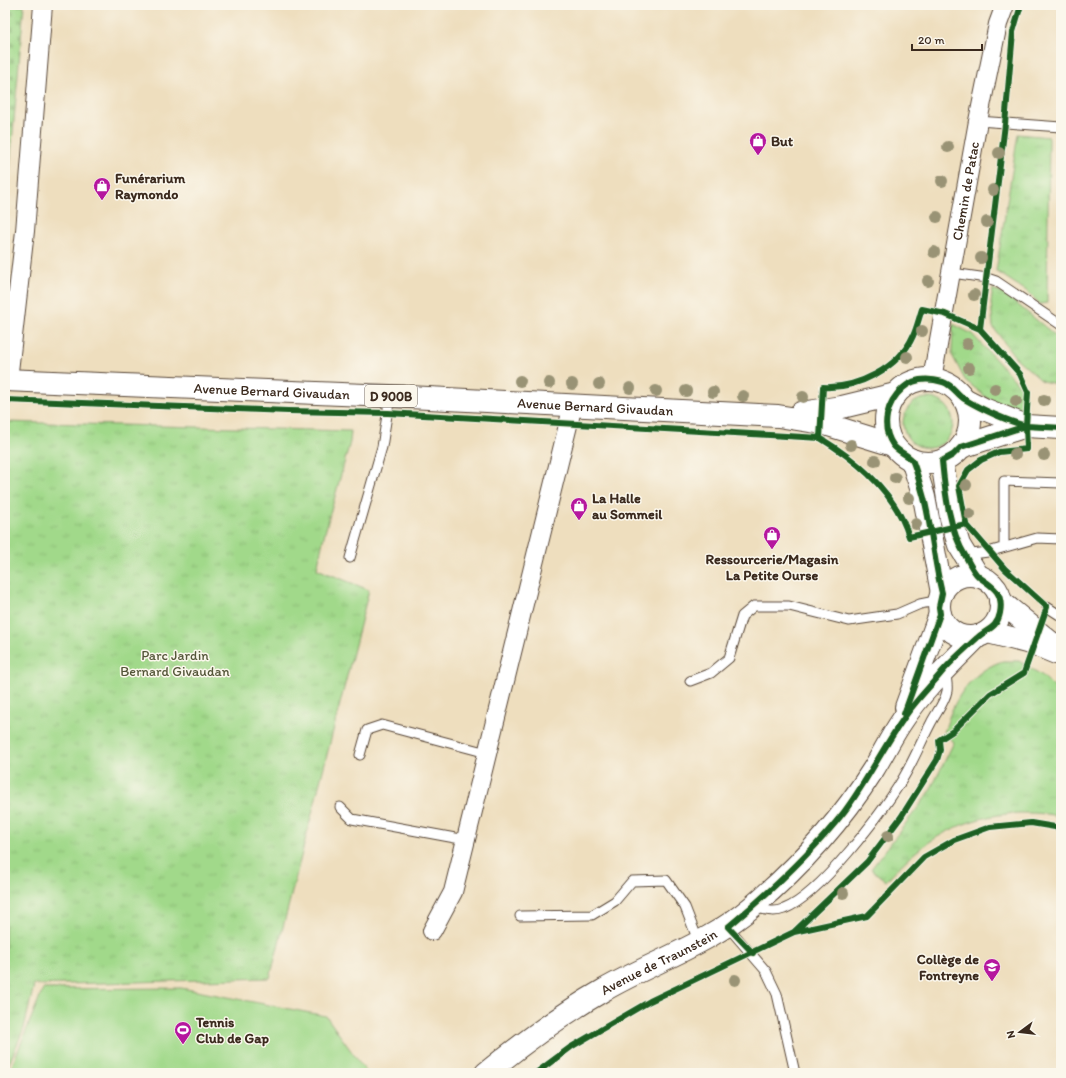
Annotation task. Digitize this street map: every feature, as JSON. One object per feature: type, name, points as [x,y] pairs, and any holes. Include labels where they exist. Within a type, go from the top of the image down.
[{"type":"main road","points":[[932,379],[945,382],[956,389],[964,399],[970,415],[968,432],[961,447],[953,455],[942,461],[927,463],[912,460],[901,453],[893,445],[887,432],[886,419],[889,406],[896,394],[906,385],[918,380],[932,379]]},
{"type":"main road","name":"Avenue Bernard Givaudan","points":[[6,380],[390,396],[778,416]]},
{"type":"main road","name":"D 900B","points":[[778,416],[842,407],[896,394]]},
{"type":"main road","points":[[964,399],[1026,426],[1061,428]]},
{"type":"main road","name":"D 900B","points":[[778,416],[822,423],[893,445]]},
{"type":"main road","points":[[961,447],[1026,426]]},
{"type":"main road","points":[[912,460],[924,497],[945,625],[955,633],[966,637],[983,634],[1034,644],[1061,656]]},
{"type":"main road","points":[[942,461],[952,518],[959,545],[978,576]]},
{"type":"main road","points":[[941,602],[948,584],[957,578],[968,575],[978,576],[989,582],[997,590],[1000,601],[1000,613],[996,623],[983,634]]},
{"type":"main road","points":[[1000,601],[1061,651]]},
{"type":"main road","name":"Avenue de Traunstein","points":[[902,720],[941,602]]},
{"type":"main road","name":"Avenue de Traunstein","points":[[486,1073],[549,1025],[605,990],[728,927],[784,879],[844,812],[873,771],[902,720],[946,667],[983,634]]},
{"type":"street","points":[[6,380],[10,321],[25,231],[43,5]]},
{"type":"street","name":"Chemin de Patac","points":[[932,379],[978,122],[998,24],[1005,5]]},
{"type":"street","points":[[432,931],[453,892],[573,405]]},
{"type":"lane","points":[[978,122],[1061,127]]},
{"type":"lane","points":[[952,273],[987,278],[996,281],[1061,325]]},
{"type":"lane","points":[[350,558],[382,448],[390,396]]},
{"type":"lane","points":[[1004,547],[1004,481],[1061,483]]},
{"type":"lane","points":[[965,555],[1037,538],[1061,538]]},
{"type":"lane","points":[[690,681],[711,673],[729,658],[742,616],[754,606],[789,606],[849,621],[897,614],[920,604],[941,602]]},
{"type":"lane","points":[[1047,607],[1061,616]]},
{"type":"lane","points":[[753,906],[766,911],[783,910],[798,902],[834,867],[877,817],[903,779],[938,711],[947,691],[946,667]]},
{"type":"lane","points":[[360,755],[367,730],[382,725],[487,753]]},
{"type":"lane","points":[[340,807],[352,819],[466,840]]},
{"type":"lane","points":[[520,916],[592,915],[615,901],[632,881],[666,880],[685,907],[699,943]]},
{"type":"lane","points":[[728,927],[753,953],[766,971],[777,994],[795,1073]]},
{"type":"green space","points":[[5,5],[24,5],[5,224]]},
{"type":"green space","points":[[1018,134],[1049,137],[1047,303],[1040,304],[1028,292],[996,271]]},
{"type":"green space","points":[[993,289],[1006,295],[1061,340],[1061,385],[1042,381],[1015,357],[993,327],[991,302]]},
{"type":"green space","points":[[953,324],[972,334],[1022,388],[1024,409],[1001,406],[987,398],[965,380],[952,355]]},
{"type":"green space","points":[[933,398],[938,399],[946,405],[952,413],[952,433],[946,441],[938,447],[923,448],[918,447],[910,441],[904,433],[903,418],[904,413],[910,405],[918,399]]},
{"type":"green space","name":"Parc Jardin Bernard Givaudan","points":[[5,422],[351,431],[350,442],[324,536],[317,569],[369,590],[270,978],[34,985],[24,1028],[5,1073]]},
{"type":"green space","points":[[1003,661],[1019,661],[1043,676],[1061,694],[1061,817],[1035,813],[1018,813],[979,819],[962,825],[929,842],[900,866],[886,881],[871,869],[929,793],[954,742],[944,733],[947,721],[957,699],[972,680],[981,672]]},
{"type":"green space","name":"Tennis Club de Gap","points":[[181,988],[326,1016],[367,1073],[9,1073],[43,989]]},
{"type":"cycle path","points":[[980,329],[1005,124],[1013,32],[1021,5]]},
{"type":"cycle path","points":[[794,932],[867,862],[901,817],[937,760],[940,750],[939,740],[953,731],[990,694],[1024,673],[1047,607],[1005,569],[966,524],[959,486],[968,470],[981,460],[999,452],[1027,449],[1026,426],[1028,392],[1020,374],[980,329],[945,314],[922,309],[913,336],[907,347],[898,358],[887,367],[863,380],[836,387],[823,387],[820,438]]},
{"type":"cycle path","points":[[904,714],[940,614],[939,607],[942,593],[924,498],[912,460],[897,449],[889,438],[886,422],[889,407],[897,394],[912,382],[922,380],[938,381],[950,385],[963,398],[972,404],[1005,419],[1028,426],[1061,428]]},
{"type":"cycle path","points":[[5,400],[288,411],[388,413],[820,438],[848,457],[885,492],[895,506],[909,537],[966,524]]},
{"type":"cycle path","points":[[753,953],[728,927],[789,872],[831,828],[852,801],[894,732],[911,708],[950,663],[980,635],[994,626],[999,618],[1001,606],[999,595],[996,590],[975,573],[960,546],[956,535],[949,510],[942,461],[953,455],[961,447],[1026,426]]},
{"type":"cycle path","points":[[536,1073],[571,1047],[650,1001],[794,932],[867,916],[924,857],[954,840],[990,827],[1031,823],[1061,828]]},
{"type":"place","name":"But","points":[[758,156]]},
{"type":"place","name":"Funérarium Raymondo","points":[[102,201]]},
{"type":"place","name":"La Halle au Sommeil","points":[[579,521]]},
{"type":"place","name":"Ressourcerie/Magasin La Petite Ourse","points":[[772,550]]},
{"type":"place","name":"Collège de Fontreyne","points":[[992,982]]},
{"type":"place","name":"Tennis Club de Gap","points":[[183,1045]]}]
